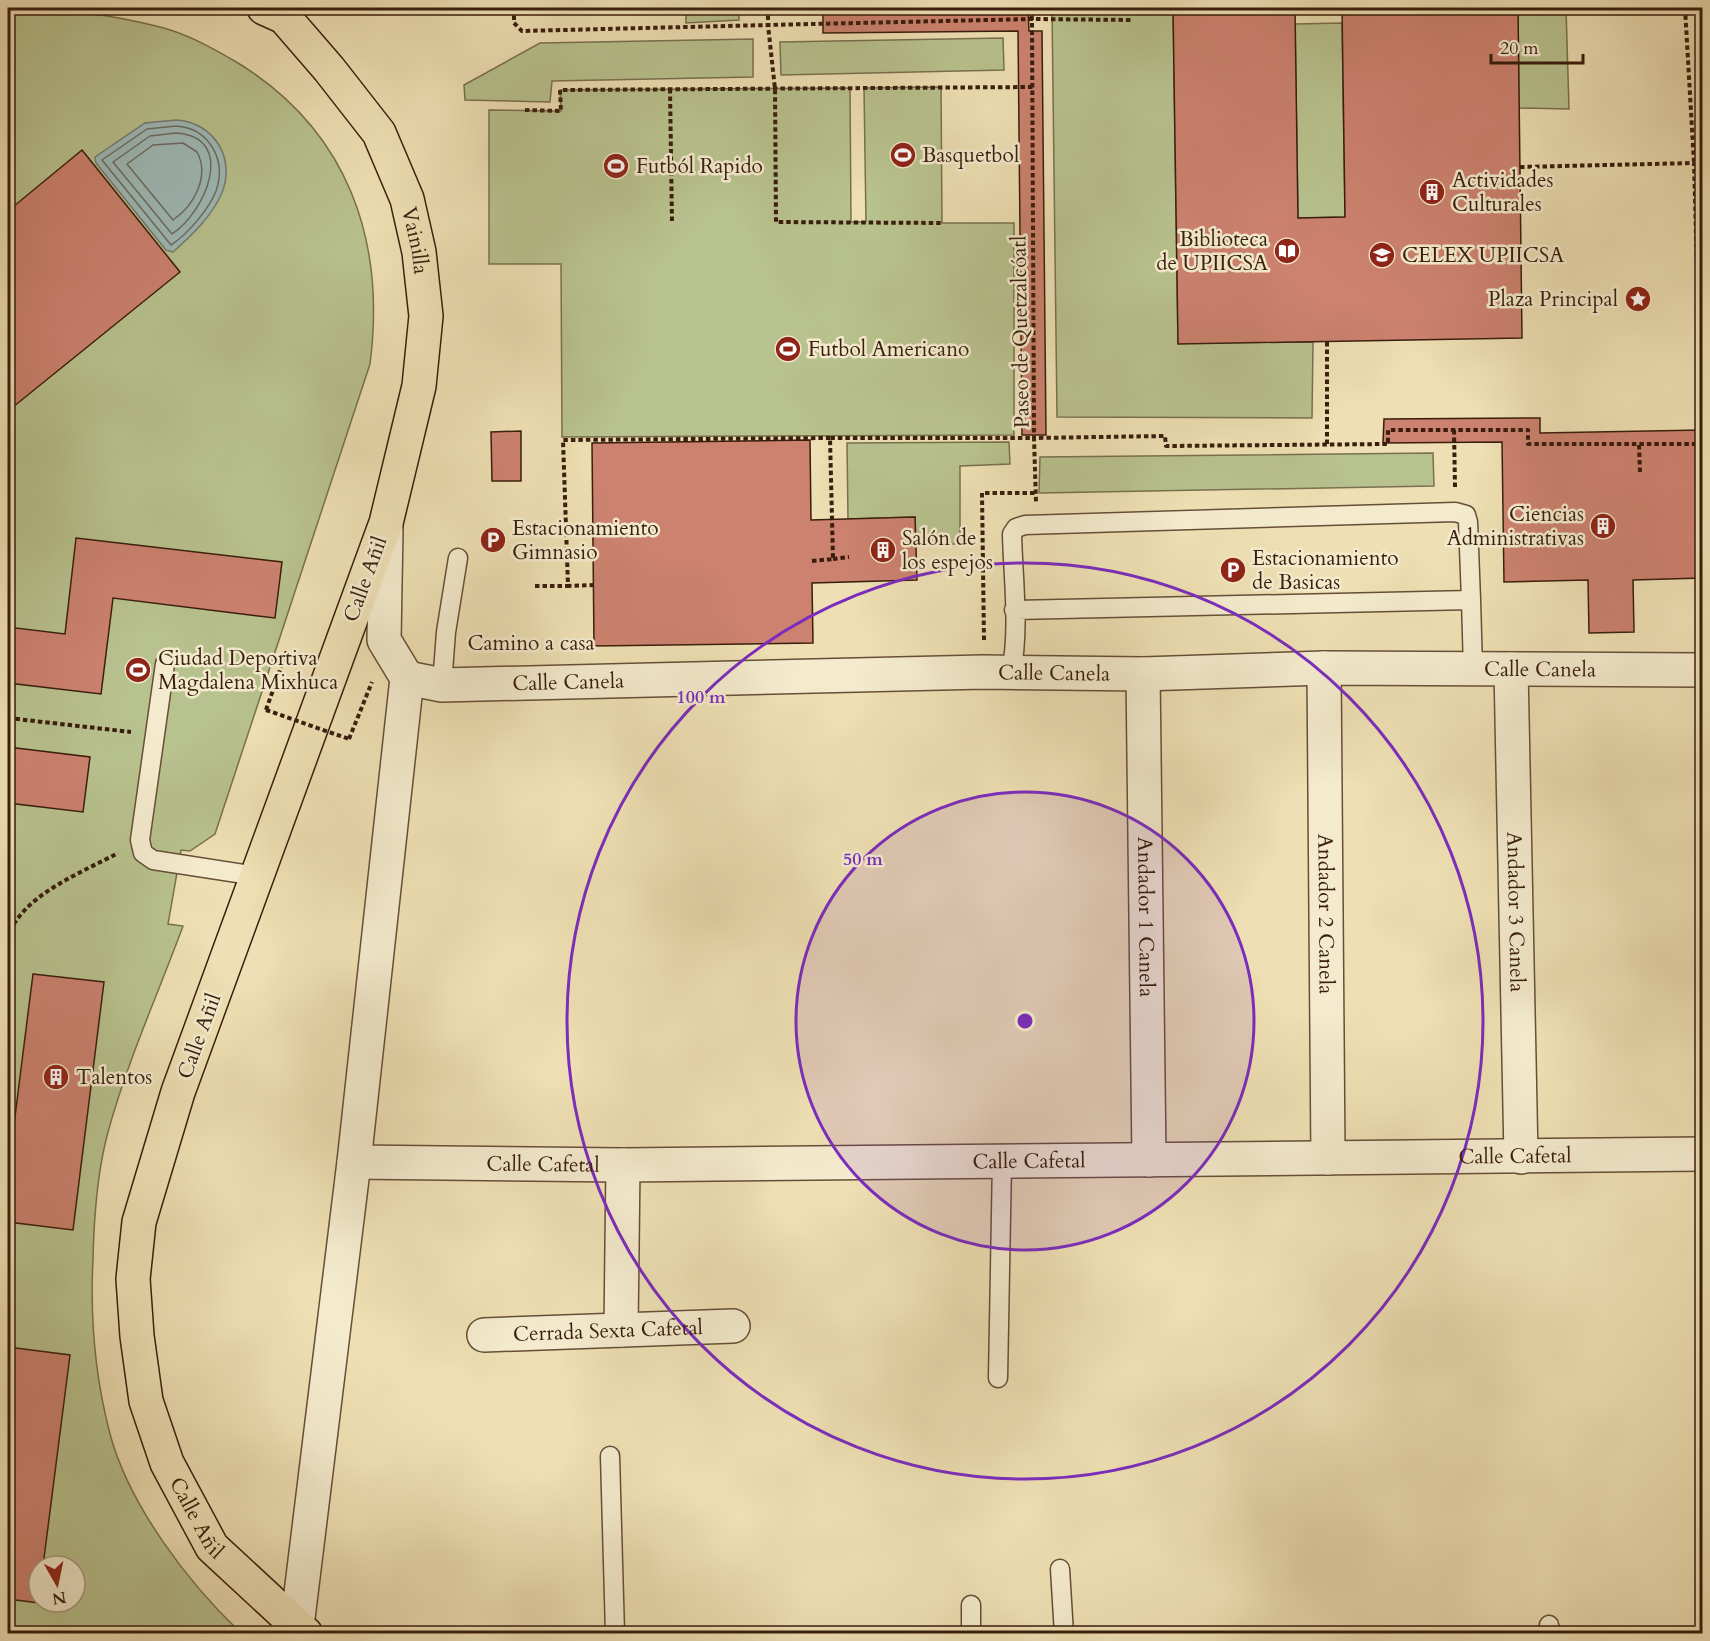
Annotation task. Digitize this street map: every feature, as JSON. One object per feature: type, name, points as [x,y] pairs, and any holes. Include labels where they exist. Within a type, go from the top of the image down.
[{"type":"main road","name":"Vainilla","points":[[278,11],[329,69],[379,133],[407,199],[419,252],[426,316],[419,386],[386,524]]},
{"type":"main road","name":"Calle Añil","points":[[302,1630],[212,1547],[166,1463],[146,1401],[136,1324],[134,1279],[139,1222],[178,1092],[386,524]]},
{"type":"street","name":"Calle Añil","points":[[302,1630],[407,678],[384,640],[386,524]]},
{"type":"street","name":"Calle Canela","points":[[407,678],[442,685],[1011,672],[1143,674],[1324,668],[1702,670]]},
{"type":"street","name":"Andador 2 Canela","points":[[1324,668],[1328,1158]]},
{"type":"street","name":"Andador 3 Canela","points":[[1511,669],[1521,1156]]},
{"type":"street","name":"Andador 1 Canela","points":[[1143,674],[1149,1160]]},
{"type":"street","name":"Calle Cafetal","points":[[354,1162],[623,1165],[1702,1154]]},
{"type":"street","points":[[621,1330],[623,1165]]},
{"type":"street","name":"Cerrada Sexta Cafetal","points":[[484,1335],[733,1326]]},
{"type":"lane","points":[[1011,672],[1015,651],[1012,534],[1016,528],[1025,525],[1455,512],[1466,515],[1468,522],[1473,669]]},
{"type":"lane","points":[[442,685],[446,632],[458,558]]},
{"type":"lane","points":[[1014,610],[1471,600]]},
{"type":"lane","points":[[165,664],[140,840],[143,853],[153,860],[257,876]]},
{"type":"lane","points":[[998,1378],[1002,1161]]},
{"type":"lane","points":[[610,1456],[615,1634]]},
{"type":"lane","points":[[1060,1569],[1064,1634]]},
{"type":"lane","points":[[971,1605],[971,1634]]},
{"type":"path","points":[[514,8],[514,22],[522,31],[1032,19],[1132,20]]},
{"type":"path","points":[[768,8],[775,88],[776,222],[942,223]]},
{"type":"path","name":"Paseo de Quetzalcóatl","points":[[1031,8],[1034,87],[1034,438],[1165,436],[1166,446],[1327,445],[1388,444],[1388,430],[1528,430],[1528,444],[1702,444]]},
{"type":"path","points":[[1685,8],[1694,163],[1702,444]]},
{"type":"path","points":[[525,110],[561,111],[560,90],[1034,87]]},
{"type":"path","points":[[670,89],[672,222]]},
{"type":"path","points":[[1520,167],[1702,163]]},
{"type":"path","points":[[1327,342],[1327,445]]},
{"type":"path","points":[[1454,430],[1455,512]]},
{"type":"path","points":[[830,438],[832,558]]},
{"type":"path","points":[[568,586],[563,440],[1034,438],[1036,493]]},
{"type":"path","points":[[1639,445],[1640,472]]},
{"type":"path","points":[[812,561],[849,557]]},
{"type":"path","points":[[535,586],[594,585]]},
{"type":"path","points":[[286,653],[266,710],[349,739],[370,684]]},
{"type":"path","points":[[8,718],[155,735]]},
{"type":"path","points":[[8,938],[18,915],[32,902],[140,840]]},
{"type":"green space","name":"Ciudad Deportiva Magdalena Mixhuca","points":[[8,8],[84,13],[141,22],[170,30],[201,42],[238,63],[276,90],[307,121],[332,155],[351,192],[364,232],[372,274],[373,318],[370,364],[215,834],[190,851],[181,850],[168,924],[183,926],[133,1054],[116,1106],[104,1147],[97,1194],[92,1280],[93,1325],[97,1369],[110,1434],[131,1488],[163,1541],[201,1591],[241,1633],[8,1634]]},
{"type":"green space","points":[[686,8],[739,8],[739,20],[686,23]]},
{"type":"green space","points":[[1052,8],[1173,8],[1178,343],[1313,342],[1312,418],[1057,417]]},
{"type":"green space","points":[[1518,8],[1566,8],[1569,109],[1519,108]]},
{"type":"green space","points":[[1342,23],[1345,217],[1298,218],[1295,24]]},
{"type":"green space","points":[[1003,38],[1004,70],[781,75],[780,42]]},
{"type":"green space","points":[[753,39],[753,77],[552,81],[550,102],[465,100],[464,85],[540,43]]},
{"type":"green space","name":"Futbol Americano","points":[[941,87],[942,223],[1014,223],[1014,435],[562,437],[561,264],[489,264],[489,110],[561,111],[560,90],[850,88],[851,222],[866,222],[864,88]]},
{"type":"green space","points":[[1009,442],[1010,464],[960,466],[960,544],[916,544],[915,517],[848,519],[847,443]]},
{"type":"green space","points":[[1433,453],[1434,486],[1039,493],[1040,457]]},
{"type":"water","points":[[176,120],[190,122],[211,135],[224,156],[226,168],[221,195],[212,211],[173,252],[166,250],[96,163],[95,157],[145,123]]},
{"type":"building","points":[[1028,8],[1029,31],[1042,31],[1046,435],[1022,435],[1018,31],[823,33],[823,10]]},
{"type":"building","name":"Actividades Culturales","points":[[1173,8],[1295,8],[1298,218],[1345,217],[1342,8],[1518,8],[1522,338],[1178,344]]},
{"type":"building","points":[[82,150],[180,272],[8,411],[8,211]]},
{"type":"building","name":"Ciencias Administrativas","points":[[1540,418],[1540,433],[1702,430],[1702,578],[1633,580],[1634,632],[1589,633],[1588,580],[1504,582],[1502,442],[1383,443],[1384,419]]},
{"type":"building","points":[[521,431],[521,481],[492,481],[491,432]]},
{"type":"building","points":[[810,440],[811,520],[915,517],[917,580],[812,583],[813,643],[594,646],[592,443]]},
{"type":"building","points":[[76,538],[282,562],[275,618],[113,598],[101,694],[8,683],[8,627],[65,634]]},
{"type":"building","points":[[8,747],[90,757],[83,812],[8,803]]},
{"type":"building","name":"Talentos","points":[[33,974],[104,982],[73,1230],[8,1222],[8,1172]]},
{"type":"building","points":[[8,1347],[70,1355],[45,1554],[27,1554],[27,1601],[8,1599]]},
{"type":"place","name":"Basquetbol","points":[[903,155]]},
{"type":"place","name":"Futból Rapido","points":[[616,166]]},
{"type":"place","name":"Actividades Culturales","points":[[1432,192]]},
{"type":"place","name":"Biblioteca de UPIICSA","points":[[1287,251]]},
{"type":"place","name":"CELEX UPIICSA","points":[[1382,255]]},
{"type":"place","name":"Plaza Principal","points":[[1638,299]]},
{"type":"place","name":"Futbol Americano","points":[[788,349]]},
{"type":"place","name":"Ciencias Administrativas","points":[[1603,526]]},
{"type":"place","name":"Estacionamiento Gimnasio","points":[[493,540]]},
{"type":"place","name":"Salón de los espejos","points":[[883,550]]},
{"type":"place","name":"Estacionamiento de Basicas","points":[[1233,570]]},
{"type":"place","name":"Ciudad Deportiva Magdalena Mixhuca","points":[[138,670]]},
{"type":"place","name":"Talentos","points":[[56,1077]]}]
